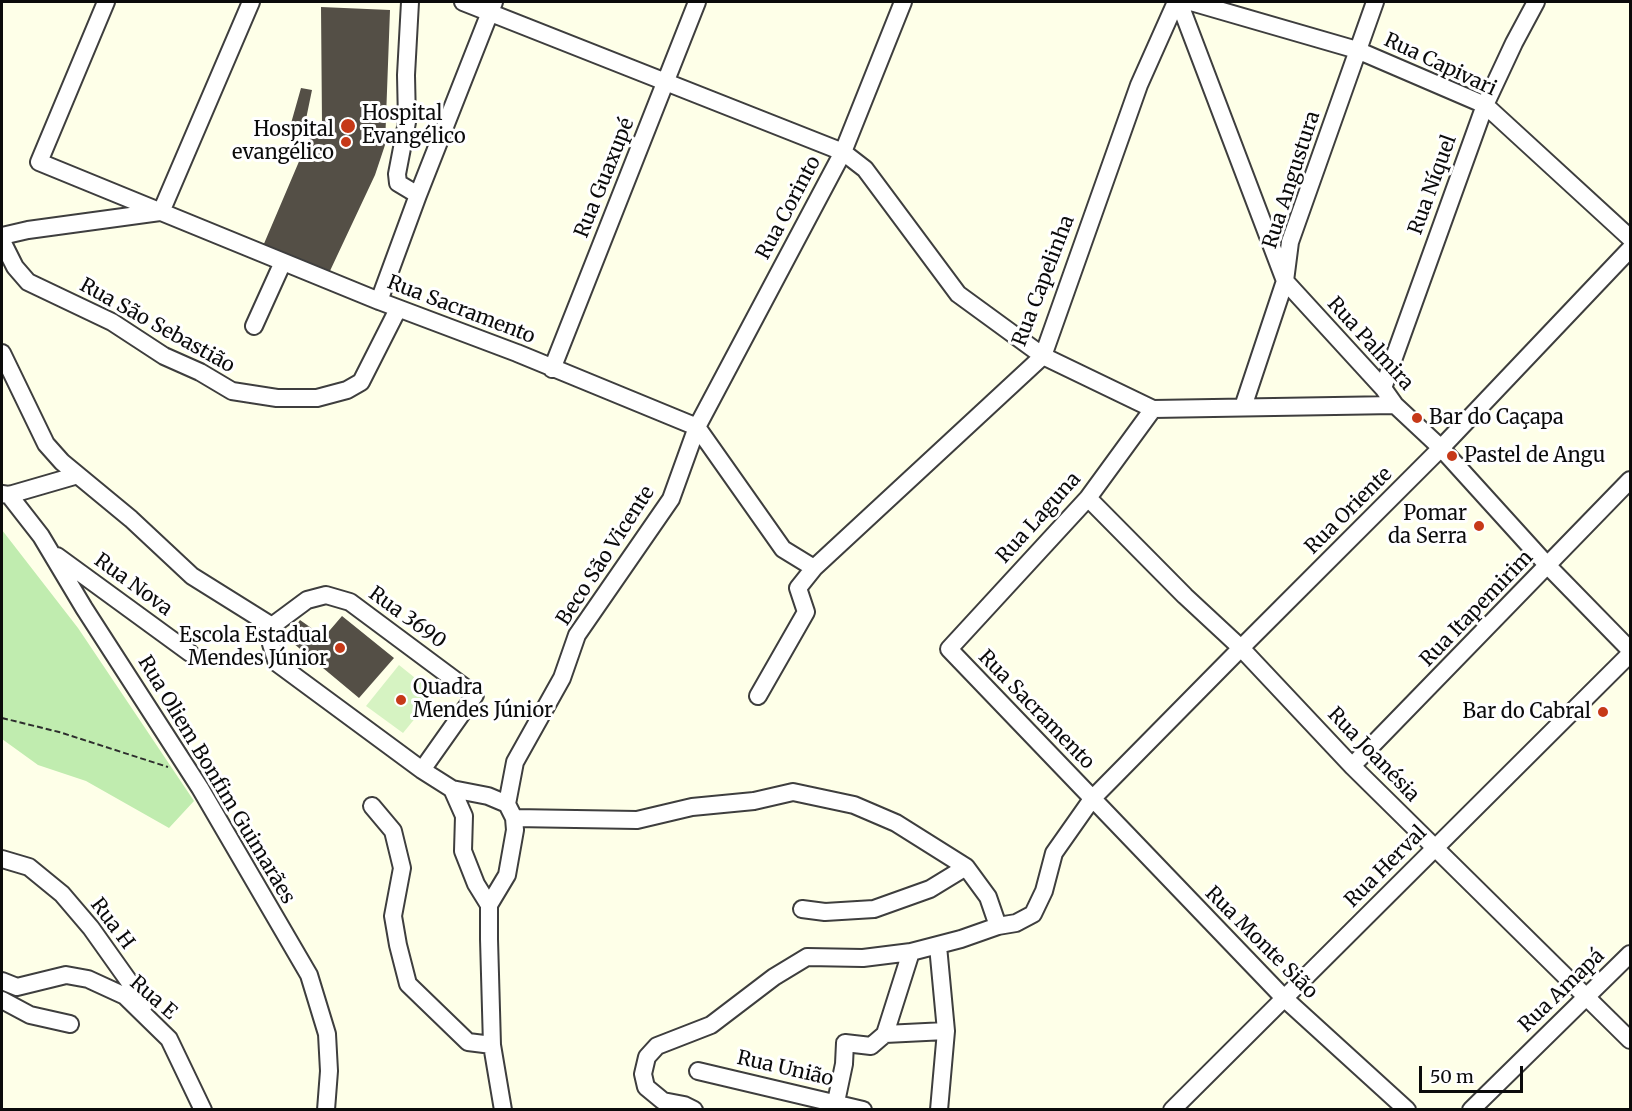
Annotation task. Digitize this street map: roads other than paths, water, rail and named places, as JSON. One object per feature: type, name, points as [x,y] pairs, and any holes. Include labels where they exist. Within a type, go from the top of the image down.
[{"type":"street","name":"Rua Sacramento","points":[[106,2],[39,162],[398,309],[517,353],[697,427]]},
{"type":"street","points":[[2,236],[28,230],[161,212],[251,2]]},
{"type":"street","points":[[410,2],[406,75],[407,122],[397,174],[398,183],[418,195]]},
{"type":"street","points":[[464,2],[492,7],[666,82],[843,152],[865,169],[958,294],[1042,356],[1153,409],[1395,405]]},
{"type":"street","name":"Rua Guaxupé","points":[[552,369],[697,2]]},
{"type":"street","name":"Rua Corinto","points":[[697,427],[843,152],[903,2]]},
{"type":"street","name":"Rua Palmira","points":[[1177,2],[1285,281],[1383,388],[1395,405],[1441,448],[1630,652]]},
{"type":"street","name":"Rua Capelinha","points":[[758,696],[806,612],[798,588],[814,568],[1042,356],[1135,95],[1177,2]]},
{"type":"street","name":"Rua Capivari","points":[[1191,2],[1357,50],[1485,105],[1630,238]]},
{"type":"street","name":"Rua Angustura","points":[[1243,407],[1285,281],[1290,242],[1375,2]]},
{"type":"street","name":"Rua Níquel","points":[[1383,388],[1485,105],[1536,2]]},
{"type":"street","points":[[379,301],[492,7]]},
{"type":"street","name":"Rua São Sebastião","points":[[2,241],[15,267],[28,282],[112,322],[164,356],[200,372],[232,392],[277,398],[317,398],[347,390],[361,382],[398,309]]},
{"type":"street","name":"Rua Oriente","points":[[998,926],[1016,923],[1033,914],[1044,891],[1054,853],[1092,799],[1441,448],[1630,249]]},
{"type":"street","points":[[254,326],[283,262]]},
{"type":"street","points":[[2,353],[46,444],[192,576],[272,626],[271,644],[277,663],[422,770],[452,789],[488,796],[510,811],[637,820],[692,807],[754,801],[793,792],[854,805],[896,823],[966,867],[988,897],[998,926],[938,946],[910,952],[864,958],[807,957],[774,977],[711,1025],[657,1046],[648,1057],[643,1074],[646,1087],[663,1101],[684,1105],[694,1110]]},
{"type":"street","name":"Rua Laguna","points":[[949,649],[1088,498],[1153,409]]},
{"type":"street","points":[[697,427],[783,549],[814,568]]},
{"type":"street","name":"Beco São Vicente","points":[[489,905],[507,875],[515,830],[510,811],[515,762],[562,678],[577,635],[670,499],[697,427]]},
{"type":"street","points":[[5,495],[78,475]]},
{"type":"street","name":"Rua Itapemirim","points":[[1352,766],[1630,480]]},
{"type":"street","name":"Rua Oliem Bonfim Guimarães","points":[[5,495],[51,552],[84,608],[191,774],[309,975],[327,1034],[329,1071],[326,1110]]},
{"type":"street","name":"Rua Joanésia","points":[[1088,498],[1185,596],[1241,648],[1352,766],[1587,995],[1630,1040]]},
{"type":"street","name":"Rua Nova","points":[[51,552],[190,653]]},
{"type":"street","name":"Rua 3690","points":[[272,626],[307,600],[326,595],[350,602],[475,695],[422,770]]},
{"type":"street","name":"Rua Sacramento","points":[[949,649],[1092,799]]},
{"type":"street","name":"Rua Herval","points":[[1172,1110],[1630,652]]},
{"type":"street","points":[[452,789],[464,816],[463,851],[476,884],[489,905],[492,1045],[503,1110]]},
{"type":"street","name":"Rua Monte Sião","points":[[1092,799],[1284,998],[1407,1110]]},
{"type":"street","points":[[372,806],[393,831],[402,868],[393,916],[408,984],[468,1042],[492,1045]]},
{"type":"street","name":"Rua H","points":[[2,859],[29,867],[62,894],[91,928],[169,1039]]},
{"type":"street","points":[[802,909],[825,912],[874,909],[930,889],[966,867]]},
{"type":"street","points":[[938,946],[946,1031],[939,1110]]},
{"type":"street","points":[[836,1102],[844,1064],[845,1043],[871,1046],[885,1034],[910,952]]},
{"type":"street","name":"Rua Amapá","points":[[1471,1110],[1630,954]]},
{"type":"street","name":"Rua E","points":[[2,981],[17,987],[66,975],[88,979],[125,996],[169,1039],[203,1110]]},
{"type":"street","points":[[2,1000],[30,1015],[70,1024]]},
{"type":"street","points":[[885,1034],[946,1031]]},
{"type":"street","name":"Rua União","points":[[698,1071],[863,1110]]},
{"type":"place","name":"Hospital Evangélico","points":[[348,126]]},
{"type":"place","name":"Hospital evangélico","points":[[346,142]]},
{"type":"place","name":"Bar do Caçapa","points":[[1417,418]]},
{"type":"place","name":"Pastel de Angu","points":[[1452,456]]},
{"type":"place","name":"Pomar da Serra","points":[[1479,526]]},
{"type":"place","name":"Escola Estadual Mendes Júnior","points":[[340,648]]},
{"type":"place","name":"Quadra Mendes Júnior","points":[[401,700]]},
{"type":"place","name":"Bar do Cabral","points":[[1603,712]]}]
